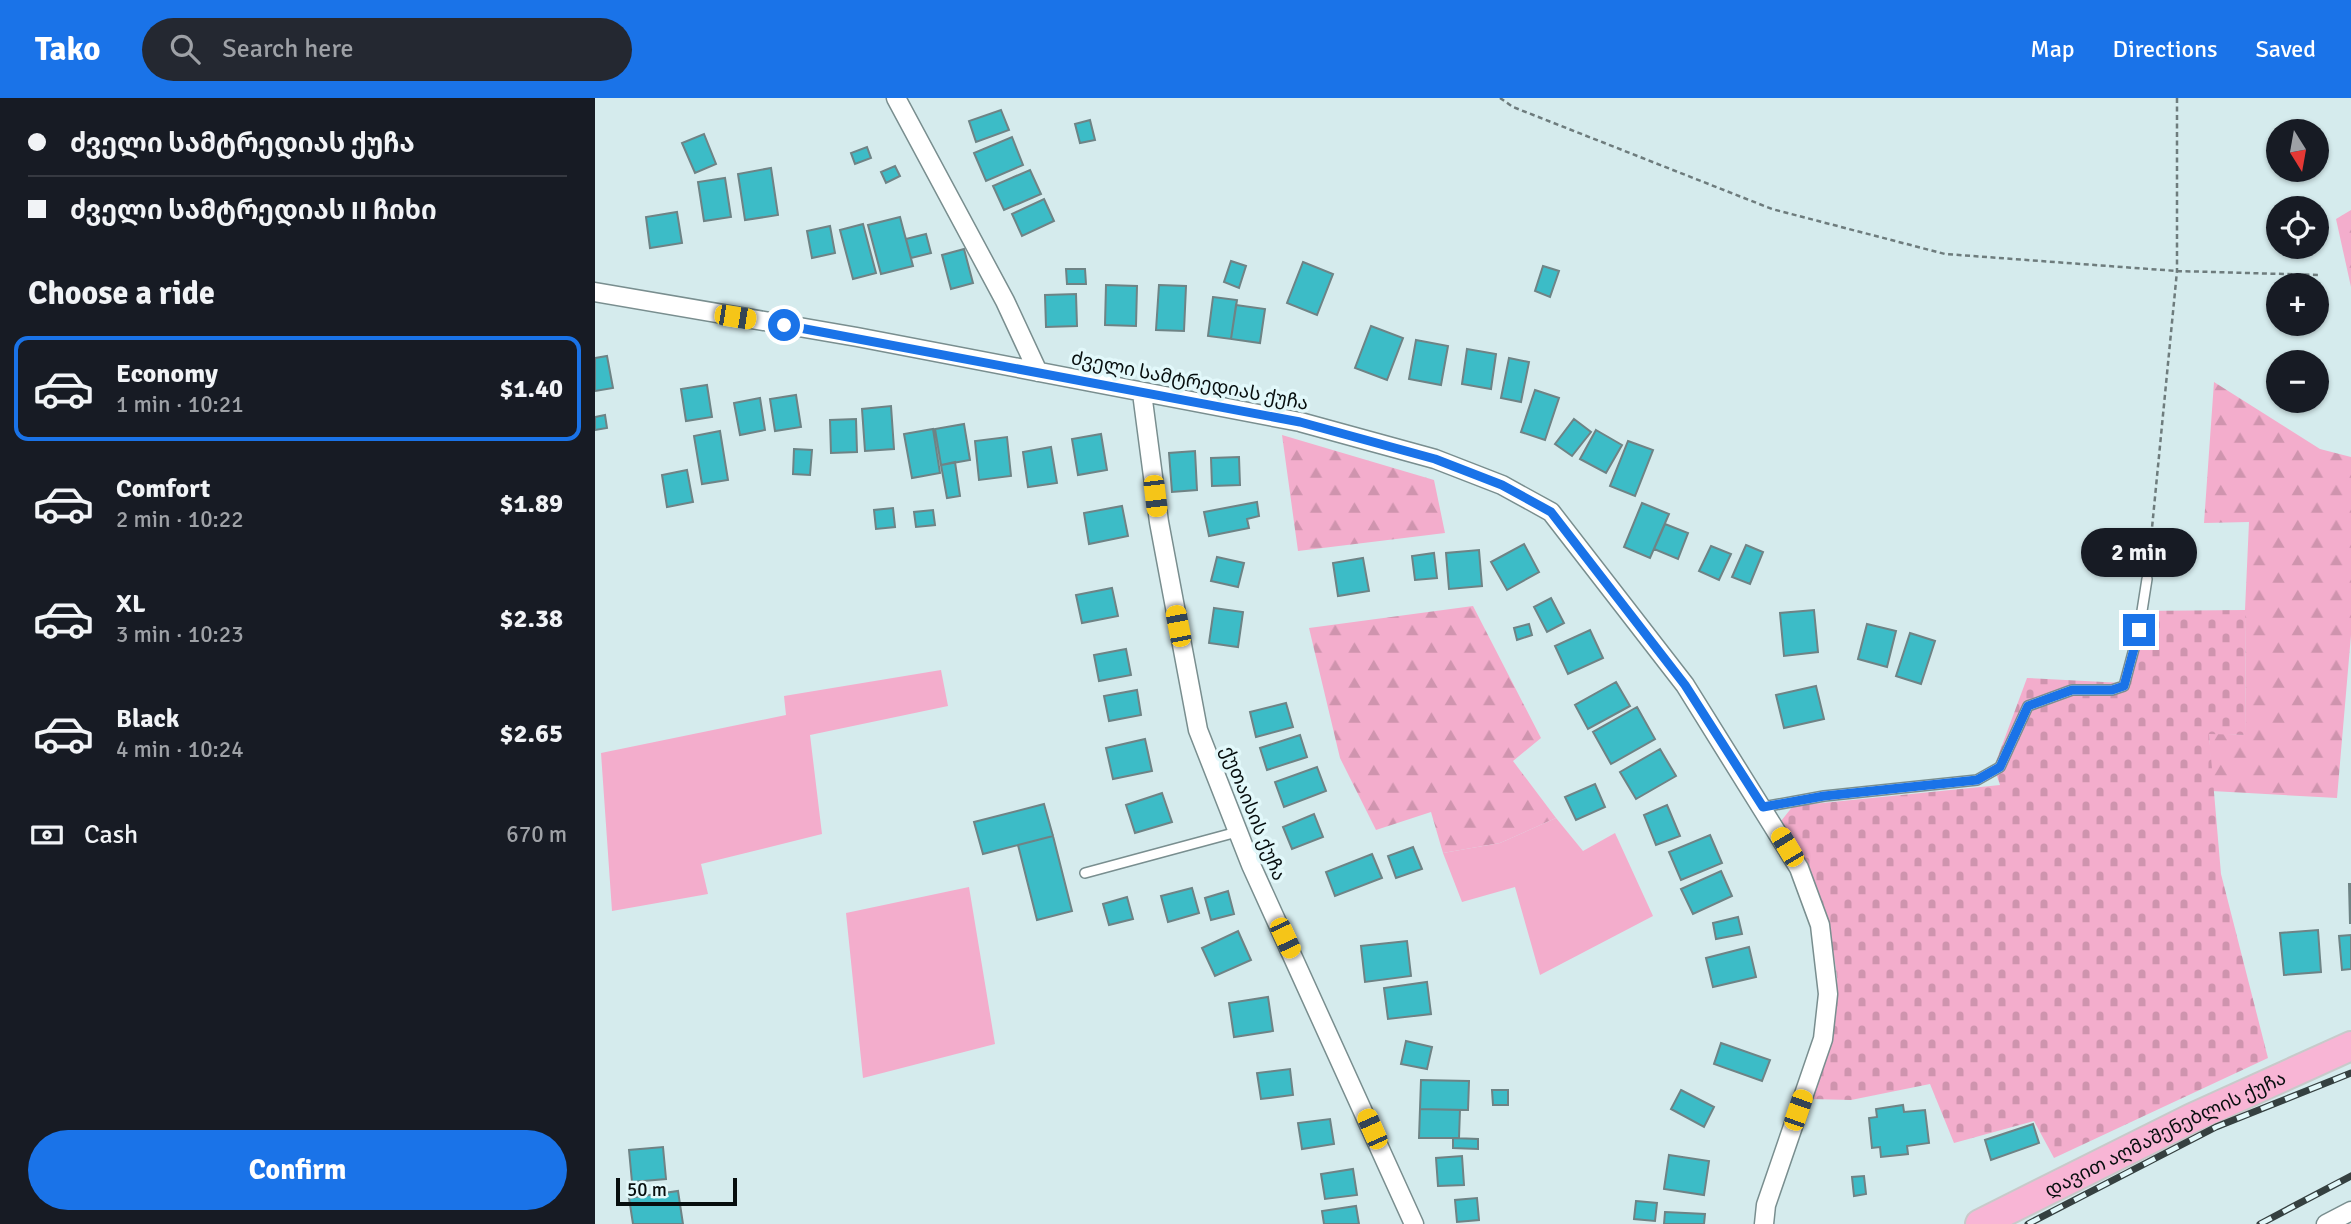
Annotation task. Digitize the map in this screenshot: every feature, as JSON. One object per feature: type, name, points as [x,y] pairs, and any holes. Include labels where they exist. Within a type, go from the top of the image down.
[{"type":"main road","name":"დავით აღმაშენებლის ქუჩა","points":[[1980,1224],[2192,1118],[2351,1046]]},
{"type":"street","points":[[896,98],[1005,301],[1038,372]]},
{"type":"street","name":"ძველი სამტრედიას ქუჩა","points":[[595,292],[857,337],[1300,422],[1435,459],[1502,485],[1551,512],[1685,685],[1799,867],[1820,925],[1828,994],[1823,1039],[1766,1205],[1764,1224]]},
{"type":"street","name":"ქუთაისის ქუჩა","points":[[1142,393],[1159,522],[1198,730],[1237,832],[1414,1224]]},
{"type":"street","points":[[2326,1224],[2351,1211]]},
{"type":"lane","points":[[1763,807],[1824,796],[1977,780],[2000,767],[2028,706],[2072,690],[2112,690],[2124,686],[2139,630],[2147,579]]},
{"type":"lane","points":[[1085,873],[1237,832]]},
{"type":"path","points":[[1500,98],[1513,107],[1772,209],[1945,254],[2177,271],[2266,274]]},
{"type":"path","points":[[2147,579],[2177,271],[2177,98]]},
{"type":"green space","points":[[2351,210],[2351,287],[2336,219]]},
{"type":"green space","points":[[2214,382],[2320,449],[2351,457],[2351,635],[2337,798],[2212,791],[2209,733],[2246,735],[2245,610],[2249,522],[2204,523]]},
{"type":"green space","points":[[1282,435],[1434,480],[1445,533],[1298,551]]},
{"type":"green space","points":[[1473,606],[1541,738],[1513,761],[1556,818],[1500,843],[1443,853],[1431,812],[1376,830],[1340,758],[1309,628]]},
{"type":"green space","points":[[2245,610],[2246,735],[2209,734],[2221,874],[2268,1058],[2054,1158],[2034,1121],[1954,1143],[1930,1084],[1851,1100],[1810,1099],[1831,1021],[1837,978],[1830,938],[1823,918],[1781,821],[1793,806],[2000,785],[1994,767],[2027,678],[2123,683],[2135,611]]},
{"type":"green space","points":[[941,670],[948,706],[810,735],[822,834],[701,864],[708,894],[612,911],[601,753],[786,715],[784,696]]},
{"type":"green space","points":[[1556,818],[1583,851],[1615,833],[1653,916],[1540,975],[1515,887],[1462,902],[1443,853],[1500,843]]},
{"type":"green space","points":[[969,887],[995,1044],[863,1078],[846,913]]},
{"type":"building","points":[[1001,110],[1009,130],[976,142],[969,121]]},
{"type":"building","points":[[1090,120],[1095,140],[1080,143],[1075,124]]},
{"type":"building","points":[[704,134],[716,164],[695,173],[682,143]]},
{"type":"building","points":[[1012,137],[1023,165],[986,181],[974,153]]},
{"type":"building","points":[[867,147],[871,158],[855,164],[851,153]]},
{"type":"building","points":[[895,166],[900,176],[886,183],[881,172]]},
{"type":"building","points":[[771,168],[778,215],[745,220],[738,174]]},
{"type":"building","points":[[1030,170],[1041,194],[1004,210],[993,186]]},
{"type":"building","points":[[725,178],[731,217],[704,221],[698,182]]},
{"type":"building","points":[[1044,199],[1054,221],[1022,236],[1012,214]]},
{"type":"building","points":[[677,212],[682,243],[650,248],[646,217]]},
{"type":"building","points":[[900,217],[913,266],[881,274],[868,225]]},
{"type":"building","points":[[863,224],[876,273],[853,279],[840,230]]},
{"type":"building","points":[[830,226],[835,253],[812,258],[807,231]]},
{"type":"building","points":[[926,234],[931,253],[911,258],[906,239]]},
{"type":"building","points":[[964,249],[973,283],[951,289],[942,255]]},
{"type":"building","points":[[1231,261],[1246,266],[1239,288],[1224,282]]},
{"type":"building","points":[[1303,262],[1333,274],[1317,315],[1287,303]]},
{"type":"building","points":[[1543,266],[1559,271],[1550,297],[1535,291]]},
{"type":"building","points":[[1066,269],[1085,269],[1086,284],[1067,284]]},
{"type":"building","points":[[1106,285],[1137,286],[1136,326],[1105,325]]},
{"type":"building","points":[[1159,285],[1186,286],[1184,331],[1156,330]]},
{"type":"building","points":[[1076,294],[1077,326],[1046,327],[1045,295]]},
{"type":"building","points":[[1213,297],[1237,300],[1231,339],[1208,336]]},
{"type":"building","points":[[1236,305],[1265,309],[1260,343],[1231,339]]},
{"type":"building","points":[[1371,326],[1403,338],[1387,380],[1355,368]]},
{"type":"building","points":[[1416,340],[1448,346],[1441,385],[1409,379]]},
{"type":"building","points":[[1467,349],[1496,354],[1491,389],[1462,384]]},
{"type":"building","points":[[607,356],[613,388],[595,391],[595,358]]},
{"type":"building","points":[[1509,358],[1529,362],[1521,402],[1501,398]]},
{"type":"building","points":[[707,385],[712,417],[686,421],[681,389]]},
{"type":"building","points":[[1535,390],[1559,398],[1545,440],[1521,432]]},
{"type":"building","points":[[796,395],[801,427],[775,431],[770,399]]},
{"type":"building","points":[[760,398],[765,430],[740,435],[734,403]]},
{"type":"building","points":[[891,406],[894,449],[865,451],[862,409]]},
{"type":"building","points":[[605,415],[607,428],[595,430],[595,417]]},
{"type":"building","points":[[856,419],[857,452],[831,453],[830,420]]},
{"type":"building","points":[[1574,419],[1591,432],[1572,456],[1555,444]]},
{"type":"building","points":[[964,424],[970,460],[941,465],[935,429]]},
{"type":"building","points":[[933,429],[940,473],[912,478],[904,434]]},
{"type":"building","points":[[1596,430],[1622,445],[1606,473],[1580,459]]},
{"type":"building","points":[[720,431],[728,480],[702,484],[694,436]]},
{"type":"building","points":[[1101,434],[1107,470],[1078,475],[1072,439]]},
{"type":"building","points":[[1007,437],[1011,476],[979,480],[975,441]]},
{"type":"building","points":[[1628,441],[1653,450],[1635,496],[1610,486]]},
{"type":"building","points":[[1051,447],[1057,483],[1028,487],[1023,452]]},
{"type":"building","points":[[794,449],[812,450],[810,475],[793,474]]},
{"type":"building","points":[[1195,451],[1197,490],[1172,492],[1169,453]]},
{"type":"building","points":[[1239,457],[1240,485],[1212,486],[1211,458]]},
{"type":"building","points":[[955,462],[960,496],[947,498],[941,465]]},
{"type":"building","points":[[687,470],[693,502],[667,507],[662,475]]},
{"type":"building","points":[[1257,502],[1259,516],[1247,519],[1249,528],[1209,536],[1204,512]]},
{"type":"building","points":[[1642,503],[1669,514],[1650,558],[1624,547]]},
{"type":"building","points":[[1122,506],[1128,536],[1089,544],[1084,513]]},
{"type":"building","points":[[893,508],[895,527],[876,529],[874,510]]},
{"type":"building","points":[[933,510],[935,525],[916,527],[914,512]]},
{"type":"building","points":[[1665,524],[1688,533],[1678,559],[1654,549]]},
{"type":"building","points":[[1524,544],[1539,572],[1507,590],[1491,562]]},
{"type":"building","points":[[1746,545],[1763,552],[1750,584],[1732,577]]},
{"type":"building","points":[[1711,546],[1731,554],[1719,580],[1699,571]]},
{"type":"building","points":[[1479,550],[1482,586],[1449,589],[1446,553]]},
{"type":"building","points":[[1434,553],[1437,578],[1415,580],[1412,556]]},
{"type":"building","points":[[1217,557],[1244,563],[1238,587],[1211,581]]},
{"type":"building","points":[[1363,558],[1369,591],[1338,596],[1333,563]]},
{"type":"building","points":[[1112,588],[1118,616],[1082,623],[1076,595]]},
{"type":"building","points":[[1551,598],[1564,623],[1547,632],[1534,607]]},
{"type":"building","points":[[1214,608],[1243,612],[1238,647],[1209,643]]},
{"type":"building","points":[[1814,610],[1818,652],[1784,656],[1780,613]]},
{"type":"building","points":[[1529,624],[1532,635],[1517,640],[1514,628]]},
{"type":"building","points":[[1867,624],[1896,631],[1887,667],[1858,659]]},
{"type":"building","points":[[1590,630],[1603,658],[1568,674],[1555,646]]},
{"type":"building","points":[[1910,633],[1935,641],[1921,684],[1896,676]]},
{"type":"building","points":[[1126,649],[1131,675],[1099,681],[1094,655]]},
{"type":"building","points":[[1616,682],[1630,706],[1588,729],[1575,705]]},
{"type":"building","points":[[1816,686],[1824,719],[1784,728],[1776,695]]},
{"type":"building","points":[[1137,690],[1141,715],[1109,721],[1104,696]]},
{"type":"building","points":[[1286,703],[1293,727],[1256,737],[1250,712]]},
{"type":"building","points":[[1637,707],[1655,739],[1611,764],[1593,732]]},
{"type":"building","points":[[1300,735],[1307,757],[1267,770],[1260,748]]},
{"type":"building","points":[[1145,739],[1152,771],[1113,779],[1106,748]]},
{"type":"building","points":[[1660,749],[1676,776],[1636,799],[1620,772]]},
{"type":"building","points":[[1317,767],[1326,791],[1284,807],[1275,782]]},
{"type":"building","points":[[1595,784],[1605,807],[1576,820],[1565,797]]},
{"type":"building","points":[[1162,793],[1172,822],[1135,833],[1126,805]]},
{"type":"building","points":[[1044,804],[1053,836],[983,854],[974,822]]},
{"type":"building","points":[[1667,805],[1680,836],[1656,845],[1644,815]]},
{"type":"building","points":[[1314,814],[1323,837],[1292,849],[1283,827]]},
{"type":"building","points":[[1710,835],[1722,863],[1681,880],[1669,852]]},
{"type":"building","points":[[1053,836],[1072,911],[1037,920],[1018,845]]},
{"type":"building","points":[[1413,847],[1422,869],[1396,878],[1388,856]]},
{"type":"building","points":[[1372,854],[1382,878],[1335,896],[1326,872]]},
{"type":"building","points":[[1721,871],[1732,896],[1693,914],[1681,889]]},
{"type":"building","points":[[2351,884],[2351,923],[2350,923]]},
{"type":"building","points":[[1192,888],[1199,913],[1168,922],[1161,896]]},
{"type":"building","points":[[1228,891],[1234,914],[1211,920],[1205,898]]},
{"type":"building","points":[[1127,897],[1133,919],[1109,925],[1103,904]]},
{"type":"building","points":[[1738,917],[1742,934],[1716,939],[1713,923]]},
{"type":"building","points":[[2318,930],[2321,972],[2284,975],[2280,933]]},
{"type":"building","points":[[1238,931],[1251,960],[1215,976],[1202,948]]},
{"type":"building","points":[[2351,935],[2351,969],[2342,970],[2339,936]]},
{"type":"building","points":[[1407,941],[1411,976],[1365,982],[1361,946]]},
{"type":"building","points":[[1749,947],[1756,977],[1713,987],[1706,958]]},
{"type":"building","points":[[1427,982],[1431,1014],[1388,1019],[1384,988]]},
{"type":"building","points":[[1268,997],[1273,1031],[1234,1037],[1229,1003]]},
{"type":"building","points":[[1406,1041],[1432,1047],[1427,1069],[1401,1064]]},
{"type":"building","points":[[1721,1043],[1770,1060],[1762,1081],[1714,1064]]},
{"type":"building","points":[[1290,1069],[1293,1095],[1261,1099],[1257,1073]]},
{"type":"building","points":[[1421,1080],[1469,1081],[1468,1110],[1420,1109]]},
{"type":"building","points":[[1492,1090],[1508,1090],[1508,1105],[1493,1105]]},
{"type":"building","points":[[1681,1090],[1714,1107],[1704,1127],[1671,1109]]},
{"type":"building","points":[[1903,1105],[1904,1112],[1925,1110],[1929,1143],[1907,1146],[1908,1154],[1881,1157],[1880,1147],[1872,1148],[1869,1118],[1877,1117],[1876,1109]]},
{"type":"building","points":[[1420,1109],[1460,1110],[1459,1138],[1419,1138]]},
{"type":"building","points":[[1330,1119],[1334,1144],[1302,1149],[1298,1123]]},
{"type":"building","points":[[2033,1124],[2039,1143],[1991,1160],[1985,1140]]},
{"type":"building","points":[[1453,1138],[1478,1139],[1478,1149],[1453,1148]]},
{"type":"building","points":[[663,1147],[666,1179],[632,1182],[629,1150]]},
{"type":"building","points":[[1669,1155],[1709,1161],[1704,1195],[1664,1189]]},
{"type":"building","points":[[1462,1156],[1464,1185],[1438,1186],[1436,1158]]},
{"type":"building","points":[[1353,1169],[1357,1195],[1325,1199],[1321,1174]]},
{"type":"building","points":[[1864,1176],[1866,1194],[1854,1196],[1852,1177]]},
{"type":"building","points":[[678,1191],[683,1224],[633,1224],[629,1198]]},
{"type":"building","points":[[1477,1198],[1479,1220],[1457,1222],[1455,1200]]},
{"type":"building","points":[[1636,1201],[1657,1203],[1655,1221],[1634,1219]]},
{"type":"building","points":[[1356,1206],[1359,1224],[1324,1224],[1322,1211]]},
{"type":"building","points":[[1665,1212],[1705,1214],[1704,1224],[1664,1224]]},
{"type":"railway","points":[[2028,1224],[2216,1127],[2351,1073]]},
{"type":"railway","points":[[2260,1224],[2351,1176]]},
{"type":"route","points":[[784,325],[1300,422],[1435,459],[1502,485],[1551,512],[1685,685],[1763,807],[1824,796],[1977,780],[2000,767],[2028,706],[2072,690],[2112,690],[2124,686],[2139,630]]}]
